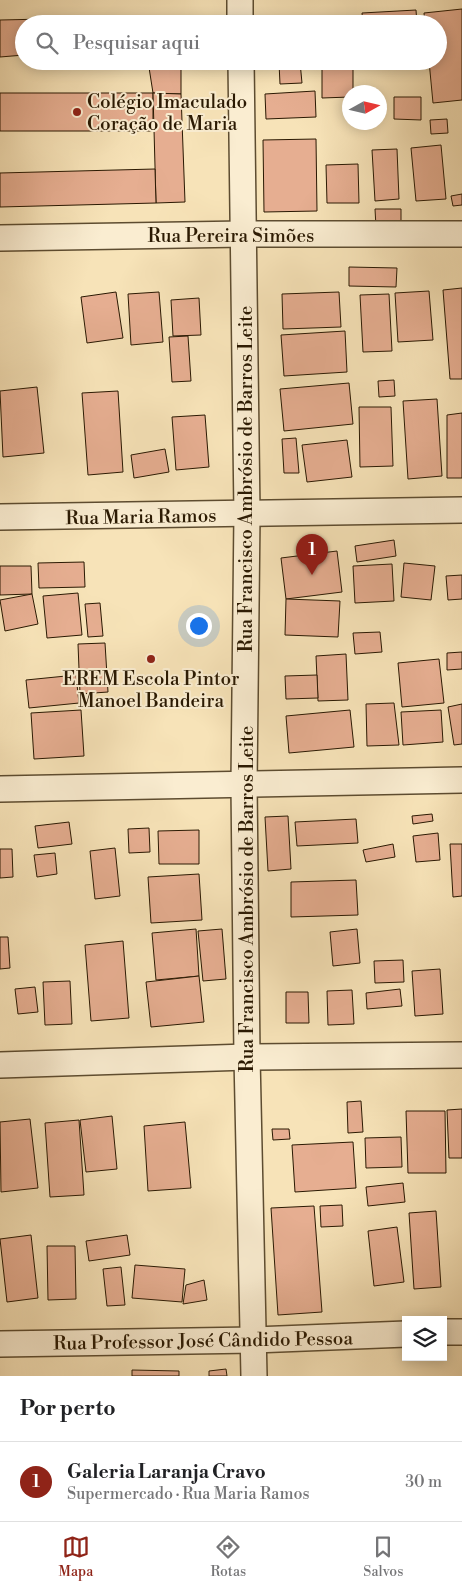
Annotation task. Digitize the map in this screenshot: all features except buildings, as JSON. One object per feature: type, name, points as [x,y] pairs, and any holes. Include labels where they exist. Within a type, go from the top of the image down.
[{"type":"street","points":[[240,0],[240,15]]},
{"type":"street","name":"Rua Francisco Ambrósio de Barros Leite","points":[[241,70],[247,514],[244,784],[246,1057],[254,1376]]},
{"type":"street","name":"Rua Pereira Simões","points":[[0,238],[244,234],[462,234]]},
{"type":"street","name":"Rua Maria Ramos","points":[[0,518],[462,510]]},
{"type":"street","points":[[0,789],[462,780]]},
{"type":"street","points":[[0,1065],[246,1057],[462,1055]]},
{"type":"street","points":[[447,1332],[462,1332]]},
{"type":"street","name":"Rua Professor José Cândido Pessoa","points":[[0,1344],[254,1340],[402,1334]]},
{"type":"place","name":"Colégio Imaculado Coração de Maria","points":[[77,112]]},
{"type":"place","name":"Galeria Laranja Cravo","points":[[312,575]]},
{"type":"place","name":"EREM Escola Pintor Manoel Bandeira","points":[[151,659]]}]
